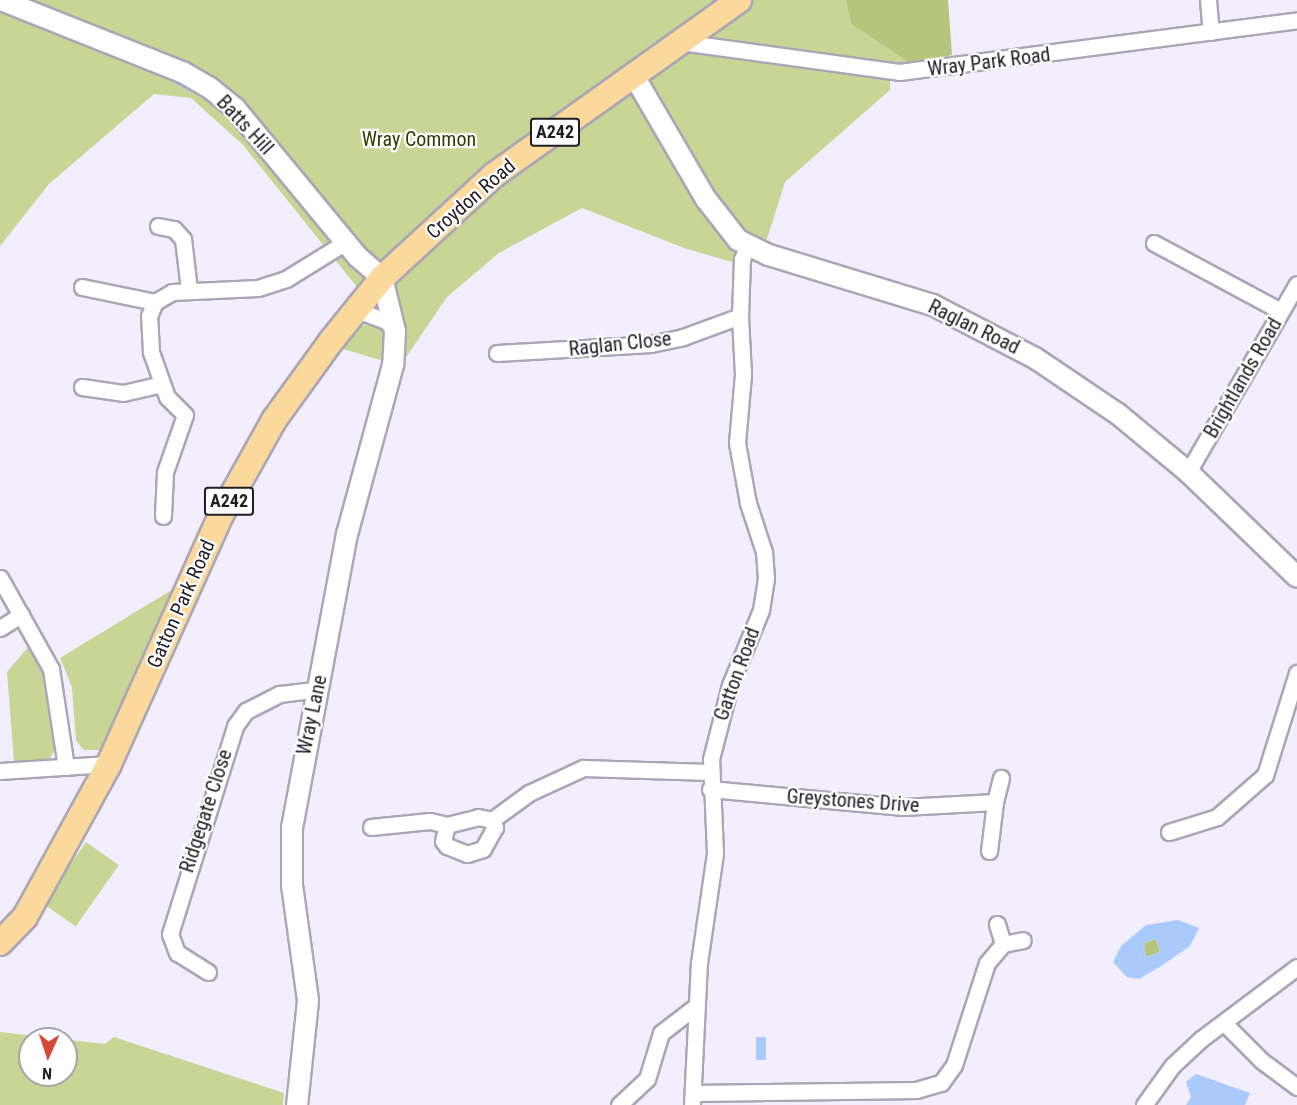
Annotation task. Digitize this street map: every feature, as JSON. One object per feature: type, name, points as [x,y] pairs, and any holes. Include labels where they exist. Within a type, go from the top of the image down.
[{"type":"main road","name":"Croydon Road","points":[[382,278],[494,175],[681,42],[716,8],[739,0]]},
{"type":"main road","name":"Gatton Park Road","points":[[0,943],[25,917],[109,764],[221,515],[274,420],[382,278]]},
{"type":"street","name":"Batts Hill","points":[[1,0],[184,73],[210,88],[235,108],[346,242],[382,278]]},
{"type":"street","points":[[1208,0],[1211,32]]},
{"type":"street","name":"Wray Park Road","points":[[681,42],[899,72],[1297,20]]},
{"type":"street","name":"Raglan Road","points":[[634,76],[706,199],[730,233],[747,247],[956,314],[1086,392],[1188,472],[1297,577]]},
{"type":"street","points":[[158,226],[174,229],[183,239],[189,289]]},
{"type":"street","points":[[163,516],[165,472],[185,415],[167,397],[151,352],[148,316],[155,302],[172,292],[189,289],[258,288],[309,267],[346,242]]},
{"type":"street","points":[[1154,243],[1281,311]]},
{"type":"street","name":"Gatton Road","points":[[693,1099],[696,1006],[716,853],[710,772],[730,685],[760,610],[766,579],[764,552],[738,453],[737,412],[743,374],[740,316],[742,259],[747,247]]},
{"type":"street","name":"Wray Lane","points":[[297,1105],[308,1000],[292,885],[292,828],[347,534],[389,382],[394,331],[382,278]]},
{"type":"street","name":"Brightlands Road","points":[[1188,472],[1297,284]]},
{"type":"street","points":[[82,287],[155,302]]},
{"type":"street","points":[[357,310],[386,321],[394,331]]},
{"type":"street","name":"Raglan Close","points":[[497,353],[651,344],[683,338],[740,316]]},
{"type":"street","points":[[82,387],[123,393],[161,384]]},
{"type":"street","points":[[0,578],[51,669],[66,767]]},
{"type":"street","points":[[0,628],[21,615]]},
{"type":"street","points":[[1168,832],[1217,817],[1265,775],[1297,673]]},
{"type":"street","name":"Ridgegate Close","points":[[208,972],[177,953],[170,934],[235,726],[246,711],[280,694],[319,689]]},
{"type":"street","points":[[0,771],[109,764]]},
{"type":"street","points":[[371,827],[430,821],[447,825],[478,817],[492,820],[529,793],[582,768],[710,772]]},
{"type":"street","points":[[989,851],[995,802],[1001,778]]},
{"type":"street","name":"Greystones Drive","points":[[710,789],[879,807],[995,802]]},
{"type":"street","points":[[447,825],[443,841],[453,851],[467,854],[483,849],[490,841],[495,827],[492,820]]},
{"type":"street","points":[[997,924],[1003,944]]},
{"type":"street","points":[[693,1099],[916,1090],[941,1083],[954,1065],[987,963],[1003,944],[1023,940]]},
{"type":"street","points":[[1144,1105],[1172,1066],[1297,967]]},
{"type":"street","points":[[620,1105],[648,1079],[661,1033],[696,1006]]},
{"type":"street","points":[[1224,1023],[1262,1060],[1297,1087]]},
{"type":"green space","name":"Wray Common","points":[[0,0],[846,0],[851,24],[911,64],[890,77],[890,90],[785,182],[765,245],[735,246],[735,263],[684,248],[582,208],[499,253],[447,297],[400,366],[340,348],[359,327],[368,324],[373,307],[243,145],[191,98],[154,94],[49,184],[0,246]]},
{"type":"green space","points":[[846,0],[948,0],[952,55],[911,64],[851,24]]},
{"type":"green space","points":[[188,580],[106,750],[84,750],[76,741],[72,687],[60,658]]},
{"type":"green space","points":[[30,645],[49,684],[57,744],[50,759],[14,762],[7,672]]},
{"type":"green space","points":[[86,842],[119,865],[76,926],[43,903]]},
{"type":"green space","points":[[1156,939],[1160,952],[1146,957],[1144,943]]},
{"type":"green space","points":[[0,1032],[18,1034],[18,1087],[78,1087],[78,1041],[105,1044],[114,1037],[284,1093],[283,1105],[0,1105]]},
{"type":"water","points":[[1178,920],[1199,928],[1190,946],[1161,966],[1139,979],[1127,977],[1113,962],[1121,946],[1146,925]],"holes":[[[1156,939],[1160,952],[1146,957],[1144,943]]]},
{"type":"water","points":[[756,1037],[766,1037],[766,1060],[756,1060]]},
{"type":"water","points":[[1196,1074],[1250,1093],[1245,1105],[1186,1105],[1191,1097],[1186,1082]]},
{"type":"waterway","points":[[160,73],[191,90]]}]
